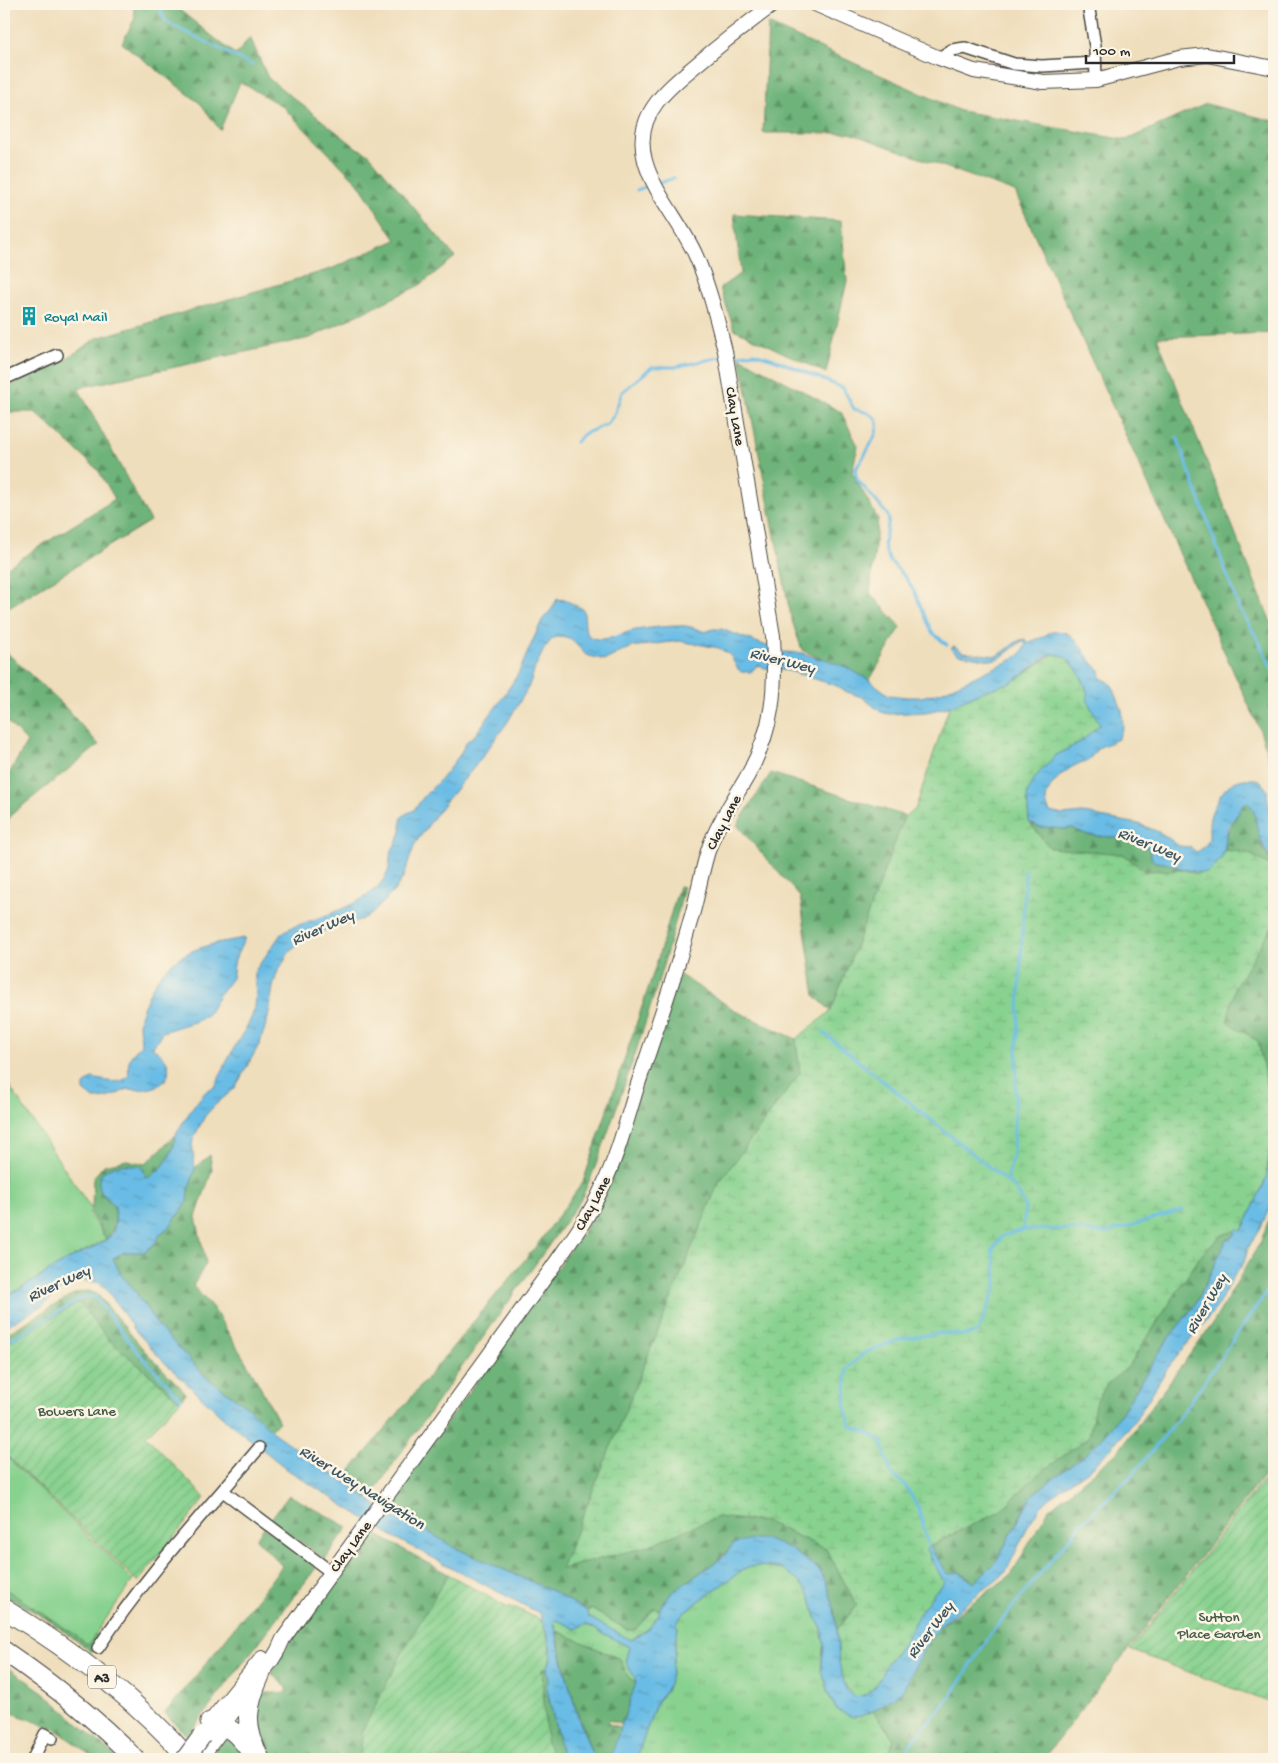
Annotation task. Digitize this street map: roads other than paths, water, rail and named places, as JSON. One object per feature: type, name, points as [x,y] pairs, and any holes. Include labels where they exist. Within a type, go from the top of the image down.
[{"type":"highway","name":"A3","points":[[4,1609],[73,1654],[110,1683],[143,1712],[187,1759]]},
{"type":"highway","name":"A3","points":[[4,1651],[67,1697],[97,1722],[135,1759]]},
{"type":"highway","points":[[259,1759],[249,1733],[248,1720],[252,1695],[261,1673]]},
{"type":"highway","points":[[211,1731],[230,1728],[259,1759]]},
{"type":"main road","name":"Clay Lane","points":[[187,1759],[211,1731]]},
{"type":"main road","name":"Clay Lane","points":[[197,1759],[211,1731]]},
{"type":"street","points":[[815,4],[939,58],[974,71],[1043,82],[1096,80],[1179,58],[1207,55],[1274,68]]},
{"type":"street","points":[[1088,4],[1095,46],[1096,80]]},
{"type":"street","name":"Clay Lane","points":[[211,1731],[261,1673],[278,1650],[283,1639],[578,1231],[603,1186],[616,1154],[678,962],[710,845],[721,820],[755,761],[766,734],[772,713],[775,674],[774,646],[768,599],[726,357],[697,258],[646,166],[642,136],[646,120],[652,109],[670,88],[765,6]]},
{"type":"street","points":[[939,58],[952,50],[965,48],[1014,64],[1042,66],[1094,63]]},
{"type":"street","points":[[4,379],[56,355]]},
{"type":"street","points":[[98,1648],[139,1590],[259,1448]]},
{"type":"street","points":[[223,1491],[331,1572]]},
{"type":"street","name":"Clay Lane","points":[[211,1731],[262,1657],[283,1639]]},
{"type":"street","points":[[33,1759],[46,1734],[52,1738]]},
{"type":"water","name":"River Wey","points":[[557,599],[565,600],[583,609],[586,633],[593,638],[605,639],[636,630],[668,626],[686,626],[705,632],[721,629],[783,652],[802,653],[819,659],[822,658],[846,667],[869,680],[889,695],[906,697],[921,697],[941,692],[1020,655],[1026,645],[1022,641],[1000,658],[991,660],[957,654],[951,648],[954,646],[963,652],[996,656],[1021,640],[1025,639],[1028,643],[1050,633],[1062,632],[1068,634],[1080,645],[1089,659],[1100,670],[1101,678],[1109,682],[1113,687],[1122,710],[1123,727],[1118,739],[1098,748],[1088,761],[1075,766],[1061,775],[1047,794],[1046,800],[1050,812],[1063,815],[1091,814],[1139,824],[1161,833],[1179,846],[1189,847],[1197,852],[1203,848],[1208,840],[1209,824],[1214,806],[1222,794],[1235,782],[1253,779],[1260,780],[1267,790],[1268,802],[1274,820],[1274,877],[1258,832],[1253,809],[1247,803],[1243,804],[1228,827],[1224,851],[1215,866],[1207,873],[1193,872],[1155,862],[1152,859],[1149,848],[1132,839],[1088,835],[1072,828],[1039,827],[1029,822],[1027,795],[1033,781],[1055,756],[1079,743],[1100,725],[1089,704],[1087,690],[1081,676],[1067,659],[1056,654],[1049,655],[1012,682],[976,694],[949,707],[926,712],[889,714],[881,712],[862,697],[844,691],[837,686],[790,671],[765,668],[758,665],[751,672],[741,672],[730,655],[719,648],[679,641],[632,647],[605,660],[586,655],[570,638],[556,637],[551,640],[543,651],[529,686],[507,723],[442,806],[415,844],[403,878],[394,891],[372,914],[360,920],[330,928],[301,941],[290,951],[277,973],[268,1018],[260,1043],[235,1088],[205,1116],[194,1137],[192,1144],[195,1168],[189,1188],[188,1201],[170,1226],[159,1235],[158,1240],[145,1252],[125,1252],[113,1258],[121,1275],[133,1288],[158,1326],[207,1378],[249,1408],[274,1433],[313,1461],[355,1487],[356,1490],[384,1511],[393,1512],[453,1547],[552,1591],[587,1611],[588,1617],[631,1640],[649,1628],[670,1594],[724,1556],[733,1544],[746,1540],[764,1539],[789,1548],[817,1568],[825,1580],[833,1604],[842,1675],[847,1691],[855,1697],[866,1695],[875,1687],[885,1667],[907,1637],[919,1614],[944,1582],[926,1549],[930,1546],[947,1573],[959,1572],[974,1583],[998,1559],[1032,1495],[1088,1452],[1103,1437],[1122,1412],[1168,1339],[1195,1305],[1226,1241],[1236,1234],[1235,1231],[1238,1228],[1241,1231],[1244,1227],[1266,1179],[1269,1155],[1274,1145],[1274,1199],[1260,1229],[1248,1248],[1244,1263],[1230,1282],[1217,1307],[1167,1369],[1138,1416],[1121,1437],[1093,1467],[1055,1493],[1039,1509],[1029,1524],[1006,1572],[940,1626],[928,1642],[903,1690],[873,1711],[861,1716],[852,1717],[836,1709],[827,1691],[826,1682],[821,1671],[824,1645],[821,1626],[816,1617],[811,1598],[796,1579],[784,1570],[760,1566],[750,1567],[741,1571],[684,1612],[677,1623],[675,1653],[669,1684],[666,1691],[657,1701],[636,1759],[610,1759],[636,1683],[626,1658],[629,1647],[586,1624],[576,1629],[557,1620],[554,1621],[561,1656],[578,1717],[594,1759],[563,1759],[546,1685],[549,1681],[547,1668],[552,1657],[548,1637],[539,1613],[397,1539],[288,1470],[225,1419],[164,1362],[134,1329],[105,1287],[97,1282],[78,1280],[68,1284],[42,1306],[4,1327],[4,1297],[69,1259],[97,1246],[112,1234],[116,1217],[115,1207],[100,1189],[99,1180],[102,1173],[115,1166],[132,1165],[143,1169],[145,1177],[148,1178],[157,1172],[167,1160],[178,1130],[201,1097],[208,1090],[215,1087],[250,1020],[256,999],[255,971],[281,934],[288,929],[358,901],[371,893],[381,883],[388,872],[391,853],[400,835],[402,817],[413,811],[425,795],[441,779],[459,756],[467,741],[475,735],[501,700],[518,674],[542,620],[552,609]]},
{"type":"water","points":[[245,938],[235,959],[232,978],[208,1014],[197,1021],[162,1032],[153,1047],[168,1065],[166,1079],[161,1084],[148,1089],[127,1089],[99,1099],[94,1099],[84,1091],[84,1085],[92,1078],[116,1082],[129,1076],[128,1066],[130,1058],[141,1044],[139,1024],[141,1014],[155,983],[174,961],[199,948]]},
{"type":"waterway","points":[[157,4],[166,22],[252,65]]},
{"type":"waterway","points":[[659,183],[674,178]]},
{"type":"waterway","points":[[637,190],[650,185]]},
{"type":"waterway","points":[[730,356],[754,353],[774,359],[843,388],[854,409],[868,413],[875,418],[877,423],[875,436],[855,470],[857,479],[887,514],[889,520],[884,542],[890,561],[906,578],[915,593],[932,632],[947,645]]},
{"type":"waterway","points":[[576,442],[584,434],[607,424],[614,415],[622,392],[652,367],[675,367],[721,357]]},
{"type":"waterway","points":[[1177,437],[1239,608],[1257,638],[1274,673]]},
{"type":"waterway","points":[[1007,1181],[1013,1153],[1025,870]]},
{"type":"waterway","points":[[824,1033],[1016,1189],[1025,1206],[1023,1230]]},
{"type":"waterway","points":[[929,1550],[919,1509],[905,1485],[891,1473],[881,1440],[850,1426],[845,1403],[847,1369],[864,1353],[900,1339],[942,1333],[965,1335],[978,1332],[996,1287],[995,1264],[992,1251],[1002,1236],[1023,1230],[1066,1229],[1106,1233],[1183,1210]]},
{"type":"waterway","points":[[905,1759],[908,1747],[953,1693],[992,1632],[1081,1524],[1135,1472],[1181,1415],[1274,1281]]},
{"type":"waterway","points":[[4,1340],[12,1339],[84,1297],[94,1296],[136,1350],[181,1399]]},
{"type":"place","name":"Royal Mail","points":[[29,316]]},
{"type":"park label","name":"Bowers Lane","points":[[77,1410]]},
{"type":"park label","name":"Sutton Place Garden","points":[[1219,1624]]},
{"type":"water label","name":"River Wey Navigation","points":[[363,1486]]}]
